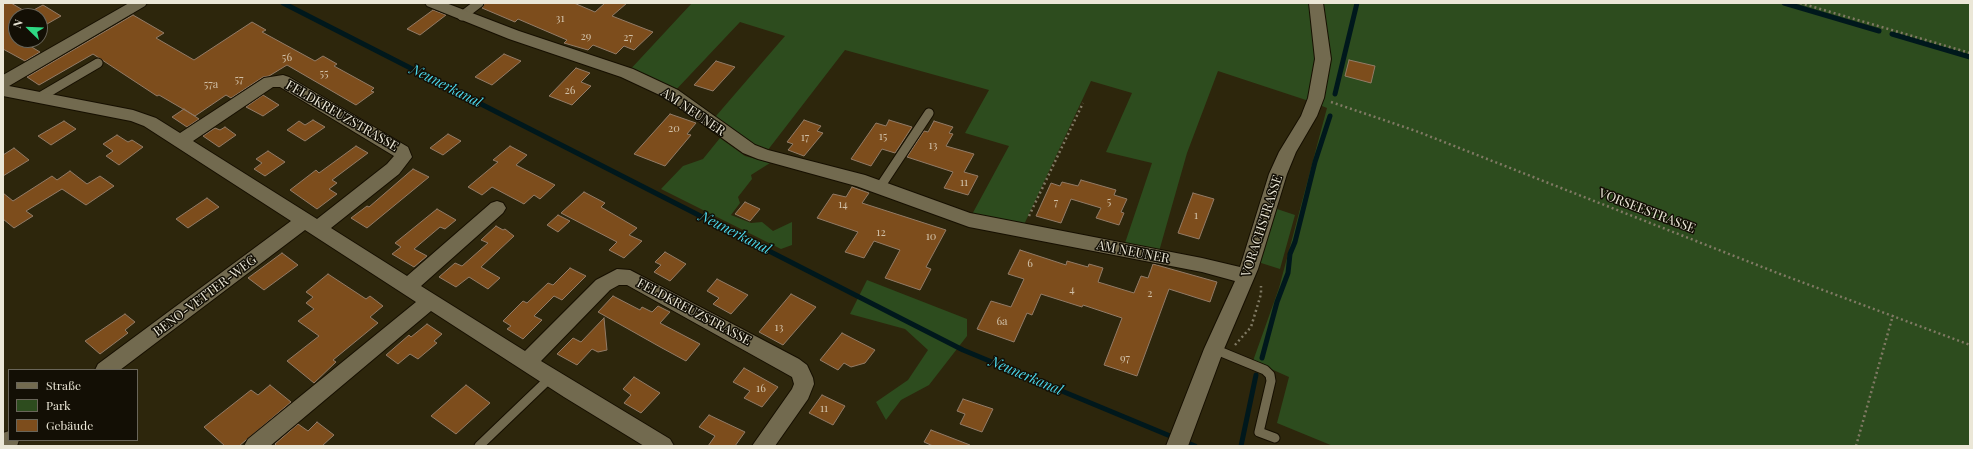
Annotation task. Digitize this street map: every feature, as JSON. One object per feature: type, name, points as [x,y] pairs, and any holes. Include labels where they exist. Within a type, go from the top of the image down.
[{"type":"street","points":[[3,82],[140,3]]},
{"type":"street","name":"AM NEUNER","points":[[432,3],[462,16],[636,77],[672,94],[749,149],[880,187],[969,220],[1208,266],[1246,276]]},
{"type":"street","name":"VORACHSTRASSE","points":[[1177,446],[1214,349],[1246,276],[1258,242],[1278,174],[1288,152],[1309,116],[1316,98],[1323,59],[1316,3]]},
{"type":"street","name":"FELDKREUZSTRASSE","points":[[181,141],[261,87],[270,82],[283,81],[377,134],[402,151],[403,157],[394,169],[311,225]]},
{"type":"street","points":[[3,90],[138,117],[150,122],[550,378],[663,446]]},
{"type":"street","points":[[407,287],[497,208]]},
{"type":"street","name":"BENO-VETTER-WEG","points":[[106,369],[311,225]]},
{"type":"street","name":"FELDKREUZSTRASSE","points":[[527,362],[603,285],[617,277],[630,278],[792,365],[800,371],[804,378],[801,393],[763,446]]},
{"type":"street","points":[[255,446],[430,301]]},
{"type":"lane","points":[[462,16],[479,3]]},
{"type":"lane","points":[[40,97],[98,62]]},
{"type":"lane","points":[[880,187],[929,113]]},
{"type":"lane","points":[[1214,349],[1265,370],[1270,375],[1271,381],[1259,432],[1275,438]]},
{"type":"lane","points":[[479,446],[550,378]]},
{"type":"path","points":[[1800,3],[1970,53]]},
{"type":"path","name":"VORSEESTRASSE","points":[[1316,98],[1416,131],[1780,274],[1970,345]]},
{"type":"path","points":[[1021,231],[1045,186],[1083,104]]},
{"type":"path","points":[[1856,446],[1893,315]]},
{"type":"green space","points":[[692,3],[1316,3],[1323,59],[1312,102],[1218,71],[1187,153],[1158,255],[1123,249],[1152,163],[1106,152],[1132,93],[1091,81],[1021,231],[969,220],[1009,146],[965,133],[989,90],[845,50],[764,155],[710,123],[785,36],[740,22],[672,94],[627,73]]},
{"type":"green space","points":[[1319,3],[1970,3],[1970,446],[1333,446],[1277,423],[1289,377],[1253,361],[1279,288],[1327,108],[1317,104]]},
{"type":"green space","points":[[720,138],[745,156],[770,163],[751,175],[752,179],[738,197],[740,203],[731,215],[751,223],[762,222],[773,231],[792,222],[792,245],[781,249],[661,189],[683,166],[703,159]]},
{"type":"green space","points":[[1274,208],[1295,215],[1280,269],[1258,262]]},
{"type":"green space","points":[[867,280],[967,319],[967,336],[929,385],[901,400],[886,420],[876,402],[908,380],[928,350],[905,329],[850,314]]},
{"type":"building","points":[[3,3],[11,3],[20,8],[8,8],[8,48],[33,48],[40,52],[25,61],[3,49]]},
{"type":"building","points":[[485,3],[574,3],[595,12],[605,3],[627,3],[612,16],[653,32],[634,50],[624,46],[616,54],[593,45],[588,50],[564,43],[567,40],[518,19],[515,22],[482,8]]},
{"type":"building","points":[[43,5],[48,8],[37,8]]},
{"type":"building","points":[[48,8],[61,16],[48,23]]},
{"type":"building","points":[[433,10],[446,15],[420,35],[407,29]]},
{"type":"building","points":[[133,15],[164,33],[156,38],[194,60],[252,22],[266,30],[262,32],[315,61],[323,56],[337,64],[334,66],[374,88],[371,91],[374,92],[356,105],[287,65],[269,76],[263,77],[231,98],[226,95],[195,116],[159,95],[157,96],[93,54],[39,85],[27,77]]},
{"type":"building","points":[[504,54],[521,61],[492,85],[475,77]]},
{"type":"building","points":[[1349,60],[1375,66],[1371,83],[1345,76]]},
{"type":"building","points":[[716,61],[735,67],[713,91],[694,85]]},
{"type":"building","points":[[576,68],[590,73],[581,82],[591,86],[572,105],[549,96]]},
{"type":"building","points":[[263,95],[279,105],[263,116],[246,107]]},
{"type":"building","points":[[184,109],[199,119],[187,127],[172,117]]},
{"type":"building","points":[[670,114],[696,123],[687,134],[691,135],[665,166],[634,154]]},
{"type":"building","points":[[313,120],[325,127],[305,141],[287,130],[299,121],[305,125]]},
{"type":"building","points":[[804,120],[821,126],[817,131],[823,133],[804,156],[788,150],[793,144],[787,142]]},
{"type":"building","points":[[889,120],[912,127],[895,153],[882,149],[871,166],[851,159],[876,123],[886,126]]},
{"type":"building","points":[[64,121],[76,129],[51,145],[38,136]]},
{"type":"building","points":[[934,121],[953,127],[949,133],[953,134],[946,146],[974,154],[964,172],[978,176],[968,195],[944,188],[953,172],[907,157],[924,131],[928,132]]},
{"type":"building","points":[[225,127],[236,135],[219,147],[203,136],[215,128],[220,130]]},
{"type":"building","points":[[448,134],[461,141],[443,155],[430,148]]},
{"type":"building","points":[[117,135],[128,142],[132,140],[143,147],[119,165],[106,156],[113,151],[103,144]]},
{"type":"building","points":[[356,146],[368,153],[332,180],[337,183],[329,189],[337,194],[317,209],[290,190],[316,170],[319,173]]},
{"type":"building","points":[[510,146],[527,155],[516,165],[555,185],[540,199],[534,195],[524,204],[492,187],[482,195],[468,187],[498,162],[493,160]]},
{"type":"building","points":[[14,148],[29,160],[3,176],[3,155]]},
{"type":"building","points":[[268,151],[285,162],[265,176],[254,169],[262,163],[256,159]]},
{"type":"building","points":[[413,169],[429,177],[367,228],[351,218],[367,206],[369,207]]},
{"type":"building","points":[[70,171],[87,184],[100,176],[114,186],[86,205],[62,189],[26,211],[33,216],[14,228],[3,219],[3,193],[13,201],[52,176],[57,180]]},
{"type":"building","points":[[1081,180],[1116,190],[1114,195],[1127,199],[1121,212],[1124,213],[1119,225],[1096,218],[1101,208],[1071,199],[1061,223],[1036,216],[1051,183],[1060,186],[1062,182],[1078,186]]},
{"type":"building","points":[[852,187],[869,193],[862,203],[946,230],[926,267],[931,269],[920,290],[885,278],[900,250],[874,241],[864,258],[845,252],[858,232],[817,218],[833,194],[846,197]]},
{"type":"building","points":[[584,192],[605,203],[601,207],[637,228],[629,235],[642,241],[624,258],[609,250],[617,242],[561,213]]},
{"type":"building","points":[[1193,193],[1214,199],[1199,239],[1178,233]]},
{"type":"building","points":[[207,198],[219,207],[188,228],[176,219]]},
{"type":"building","points":[[745,202],[760,209],[750,221],[735,214]]},
{"type":"building","points":[[437,209],[456,220],[445,229],[440,227],[414,249],[427,256],[414,267],[392,254],[401,247],[395,243]]},
{"type":"building","points":[[558,215],[570,221],[558,232],[547,225]]},
{"type":"building","points":[[496,226],[503,230],[505,229],[514,236],[481,267],[500,278],[488,289],[469,277],[456,287],[439,277],[455,263],[462,266],[488,243],[481,240]]},
{"type":"building","points":[[1020,250],[1066,265],[1067,261],[1088,267],[1089,264],[1103,268],[1098,282],[1134,293],[1141,276],[1148,278],[1153,264],[1217,282],[1210,302],[1169,289],[1137,376],[1104,365],[1122,318],[1083,305],[1082,307],[1041,294],[1032,315],[1027,313],[1014,342],[977,329],[991,301],[1011,307],[1024,279],[1008,274]]},
{"type":"building","points":[[665,252],[686,264],[670,281],[654,272],[661,265],[655,262]]},
{"type":"building","points":[[282,253],[298,265],[264,290],[248,278]]},
{"type":"building","points":[[570,268],[586,276],[562,300],[554,296],[534,316],[542,320],[523,339],[507,329],[511,326],[503,321],[523,301],[527,303],[548,283],[553,285]]},
{"type":"building","points":[[328,274],[366,299],[370,296],[383,306],[370,317],[378,323],[333,360],[336,362],[314,383],[287,361],[319,336],[298,321],[314,309],[306,303],[313,297],[306,292]]},
{"type":"building","points":[[717,279],[748,295],[731,314],[713,304],[719,298],[707,291]]},
{"type":"building","points":[[791,294],[816,307],[783,345],[759,332]]},
{"type":"building","points":[[613,296],[640,310],[642,307],[652,312],[658,306],[670,312],[660,323],[700,344],[686,361],[598,312]]},
{"type":"building","points":[[125,314],[135,322],[125,330],[128,333],[100,354],[85,341]]},
{"type":"building","points":[[604,318],[607,350],[598,352],[592,349],[577,365],[557,354],[573,338],[581,342]]},
{"type":"building","points":[[427,324],[442,334],[434,341],[437,343],[418,359],[410,354],[398,364],[386,355],[409,335],[411,337]]},
{"type":"building","points":[[842,333],[875,350],[865,363],[851,367],[844,363],[838,370],[820,360]]},
{"type":"building","points":[[744,368],[778,387],[762,407],[744,398],[750,391],[733,382]]},
{"type":"building","points":[[634,377],[660,393],[641,413],[624,403],[631,395],[623,389]]},
{"type":"building","points":[[270,385],[291,402],[239,446],[225,446],[204,427],[251,390],[258,395]]},
{"type":"building","points":[[466,385],[490,403],[456,434],[431,416]]},
{"type":"building","points":[[822,395],[845,406],[833,425],[809,413]]},
{"type":"building","points":[[963,399],[993,409],[982,432],[960,424],[965,414],[957,411]]},
{"type":"building","points":[[709,415],[745,432],[735,446],[708,446],[715,436],[699,427]]},
{"type":"building","points":[[317,422],[334,435],[322,446],[277,446],[275,444],[298,424],[308,431]]},
{"type":"building","points":[[931,430],[970,445],[933,446],[924,442]]},
{"type":"waterway","name":"Neunerkanal","points":[[283,3],[963,350],[1175,438]]},
{"type":"waterway","points":[[1335,94],[1357,3]]},
{"type":"waterway","points":[[1784,3],[1879,31]]},
{"type":"waterway","points":[[1892,34],[1970,57]]},
{"type":"waterway","points":[[1262,358],[1277,302],[1288,273],[1290,254],[1295,242],[1315,162],[1330,116]]},
{"type":"waterway","points":[[1241,446],[1256,375]]},
{"type":"waterway","name":"Neunerkanal","points":[[1183,441],[1195,446]]}]
